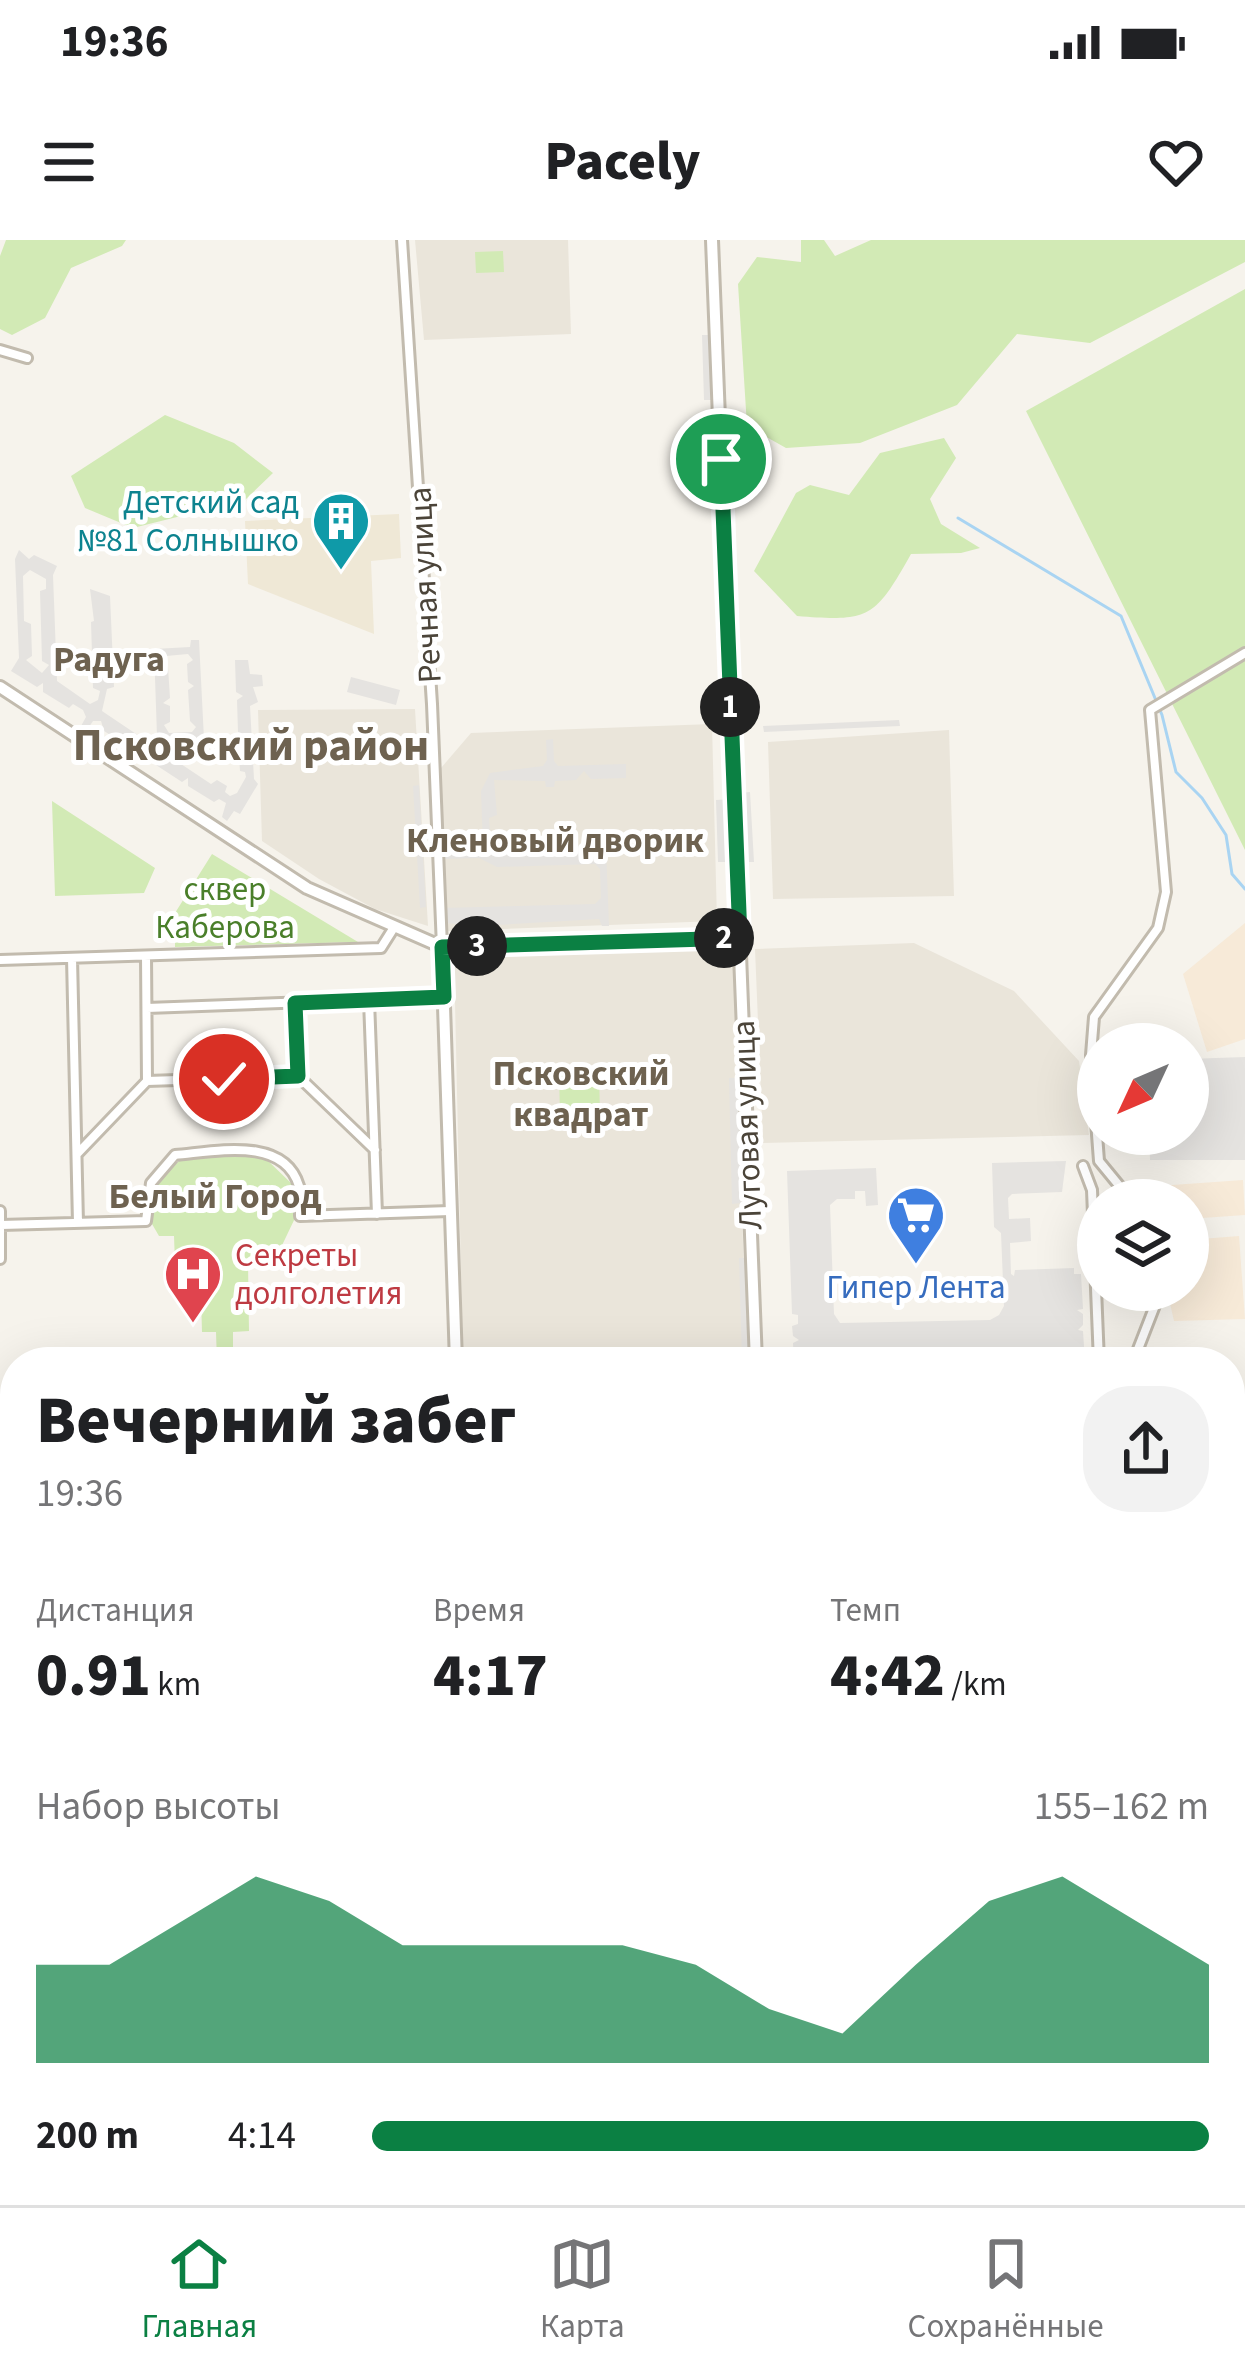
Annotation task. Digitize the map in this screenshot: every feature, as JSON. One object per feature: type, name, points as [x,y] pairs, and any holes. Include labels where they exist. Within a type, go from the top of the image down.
[{"type":"street","name":"Речная улица","points":[[402,240],[431,680],[455,1347]]},
{"type":"street","name":"Луговая улица","points":[[712,240],[755,1347]]},
{"type":"street","points":[[0,350],[28,358]]},
{"type":"street","points":[[1114,1179],[1099,1161],[1091,1055],[1094,1017],[1158,928],[1166,892],[1150,710],[1245,653]]},
{"type":"street","points":[[0,687],[307,889],[442,947],[740,938]]},
{"type":"street","points":[[0,960],[381,948],[393,928]]},
{"type":"street","points":[[77,1154],[147,1081],[146,956]]},
{"type":"street","points":[[72,958],[78,1223]]},
{"type":"street","points":[[147,1008],[444,997]]},
{"type":"street","points":[[369,1000],[377,1214]]},
{"type":"street","points":[[295,1003],[298,1076],[374,1150]]},
{"type":"street","points":[[147,1081],[298,1076]]},
{"type":"street","points":[[1,1225],[146,1221],[151,1183],[175,1155],[225,1152],[262,1151],[285,1165],[299,1184],[300,1216],[450,1211]]},
{"type":"street","points":[[1083,1166],[1092,1190],[1099,1347]]},
{"type":"street","points":[[0,1210],[0,1259]]},
{"type":"street","points":[[1139,1347],[1153,1311]]},
{"type":"street","points":[[0,1424],[0,1463]]},
{"type":"shaded area","points":[[415,240],[568,240],[571,334],[424,340]]},
{"type":"shaded area","points":[[702,335],[711,335],[713,400],[704,400]]},
{"type":"shaded area","points":[[399,514],[401,558],[371,561],[374,634],[248,584],[245,521]]},
{"type":"shaded area","points":[[19,550],[29,559],[34,555],[57,566],[53,575],[57,681],[90,704],[98,700],[100,691],[93,688],[90,589],[110,596],[114,687],[107,689],[102,711],[148,742],[157,736],[154,649],[190,647],[191,640],[199,640],[204,739],[164,741],[161,748],[169,756],[175,749],[183,754],[181,764],[211,784],[217,780],[227,786],[225,792],[230,796],[246,777],[240,771],[238,739],[245,735],[238,732],[237,700],[243,696],[236,692],[235,660],[248,660],[250,674],[262,675],[263,686],[253,687],[258,702],[250,706],[258,784],[240,814],[234,811],[227,821],[222,817],[226,803],[214,802],[188,786],[188,778],[182,782],[156,765],[157,758],[149,752],[143,756],[130,748],[131,741],[124,736],[117,739],[104,731],[101,721],[93,721],[87,730],[81,726],[86,717],[83,710],[73,704],[69,708],[43,692],[43,683],[37,687],[11,671],[19,658],[15,559]],"holes":[[[30,570],[46,579],[46,589],[40,591],[42,661],[49,665],[42,673],[26,660],[32,656],[31,624],[24,621],[23,576]],[[188,654],[193,660],[187,664],[188,682],[194,686],[188,690],[190,721],[196,727],[192,732],[169,733],[164,725],[170,722],[170,706],[163,703],[170,698],[168,667],[162,661],[166,656]]]},
{"type":"shaded area","points":[[351,677],[400,690],[396,705],[347,692]]},
{"type":"shaded area","points":[[415,709],[428,926],[375,909],[262,841],[258,710]]},
{"type":"shaded area","points":[[899,720],[900,726],[764,732],[763,726]]},
{"type":"shaded area","points":[[712,724],[717,921],[447,931],[441,768],[471,733]]},
{"type":"shaded area","points":[[949,730],[954,896],[773,899],[768,742]]},
{"type":"shaded area","points":[[553,739],[558,766],[626,764],[626,778],[591,779],[584,771],[576,780],[555,781],[554,787],[546,787],[545,781],[494,780],[497,815],[489,818],[491,848],[494,852],[606,848],[609,926],[602,926],[599,919],[479,926],[445,923],[441,908],[595,904],[601,898],[600,869],[595,864],[497,867],[479,858],[441,859],[441,853],[475,851],[483,846],[481,791],[490,773],[543,766],[546,740]]},
{"type":"shaded area","points":[[419,785],[426,907],[420,908],[413,786]]},
{"type":"shaded area","points":[[750,792],[754,862],[743,862],[739,793]]},
{"type":"shaded area","points":[[731,799],[733,862],[718,862],[716,800]]},
{"type":"shaded area","points":[[1245,923],[1245,1039],[1209,1051],[1209,1023],[1198,1023],[1183,974]]},
{"type":"shaded area","points":[[914,943],[1014,991],[1077,1059],[1077,1135],[763,1143],[755,949]]},
{"type":"shaded area","points":[[733,948],[746,1347],[463,1347],[454,957]]},
{"type":"shaded area","points":[[1245,1057],[1245,1160],[1150,1160],[1150,1155],[1209,1155],[1209,1058]]},
{"type":"shaded area","points":[[729,1078],[738,1078],[741,1203],[732,1204]]},
{"type":"shaded area","points":[[1066,1161],[1062,1192],[1008,1198],[1009,1219],[1030,1218],[1031,1241],[1010,1243],[1011,1274],[1015,1270],[1074,1268],[1077,1311],[1083,1314],[1078,1330],[1083,1331],[1084,1347],[793,1347],[799,1340],[792,1326],[798,1324],[798,1315],[792,1314],[787,1171],[876,1168],[878,1205],[866,1206],[865,1191],[855,1191],[855,1199],[837,1199],[830,1205],[834,1314],[840,1323],[990,1320],[999,1315],[1004,1306],[1001,1233],[994,1227],[992,1163]]},
{"type":"shaded area","points":[[1243,1180],[1245,1215],[1209,1218],[1209,1182]]},
{"type":"shaded area","points":[[1239,1236],[1245,1319],[1174,1321],[1172,1311],[1209,1311],[1209,1238]]},
{"type":"shaded area","points":[[739,1258],[749,1258],[753,1347],[742,1347]]},
{"type":"green space","points":[[6,240],[126,240],[71,268],[45,318],[12,335],[0,329],[0,256]]},
{"type":"green space","points":[[801,240],[824,240],[835,256],[871,240],[1245,240],[1245,262],[1090,343],[1017,334],[957,405],[860,443],[786,448],[747,426],[738,284],[757,257],[801,262]]},
{"type":"green space","points":[[503,251],[504,272],[476,273],[475,252]]},
{"type":"green space","points":[[1245,289],[1245,850],[1026,411]]},
{"type":"green space","points":[[165,415],[234,443],[273,473],[245,500],[133,528],[85,508],[71,476]]},
{"type":"green space","points":[[944,438],[956,458],[930,499],[941,524],[980,548],[911,554],[878,603],[856,616],[841,618],[797,616],[754,571],[796,493],[810,485],[849,495],[880,453]]},
{"type":"green space","points":[[52,801],[155,868],[144,893],[55,896]]},
{"type":"green space","name":"сквер Каберова","points":[[212,854],[358,942],[175,947],[175,913]]},
{"type":"green space","points":[[599,1070],[600,1116],[560,1116],[559,1071]]},
{"type":"green space","points":[[262,1155],[293,1185],[296,1216],[275,1260],[248,1262],[249,1331],[233,1332],[233,1347],[216,1347],[216,1332],[202,1332],[200,1263],[175,1264],[174,1236],[159,1236],[152,1224],[153,1187],[182,1158]]},
{"type":"waterway","points":[[958,518],[1121,616],[1162,715],[1176,772],[1202,798],[1226,835],[1232,874],[1245,889]]},
{"type":"place","name":"Детский сад №81 Солнышко","points":[[341,572]]},
{"type":"place","name":"Гипер Лента","points":[[916,1266]]},
{"type":"place","name":"Секреты долголетия","points":[[193,1325]]},
{"type":"district","name":"Радуга","points":[[109,659]]},
{"type":"district","name":"Псковский район","points":[[251,746]]},
{"type":"district","name":"Кленовый дворик","points":[[555,840]]},
{"type":"district","name":"Псковский квадрат","points":[[581,1094]]},
{"type":"district","name":"Белый Город","points":[[215,1196]]},
{"type":"route","points":[[224,1079],[298,1076],[295,1003],[444,997],[442,947],[740,938],[721,459]]}]
